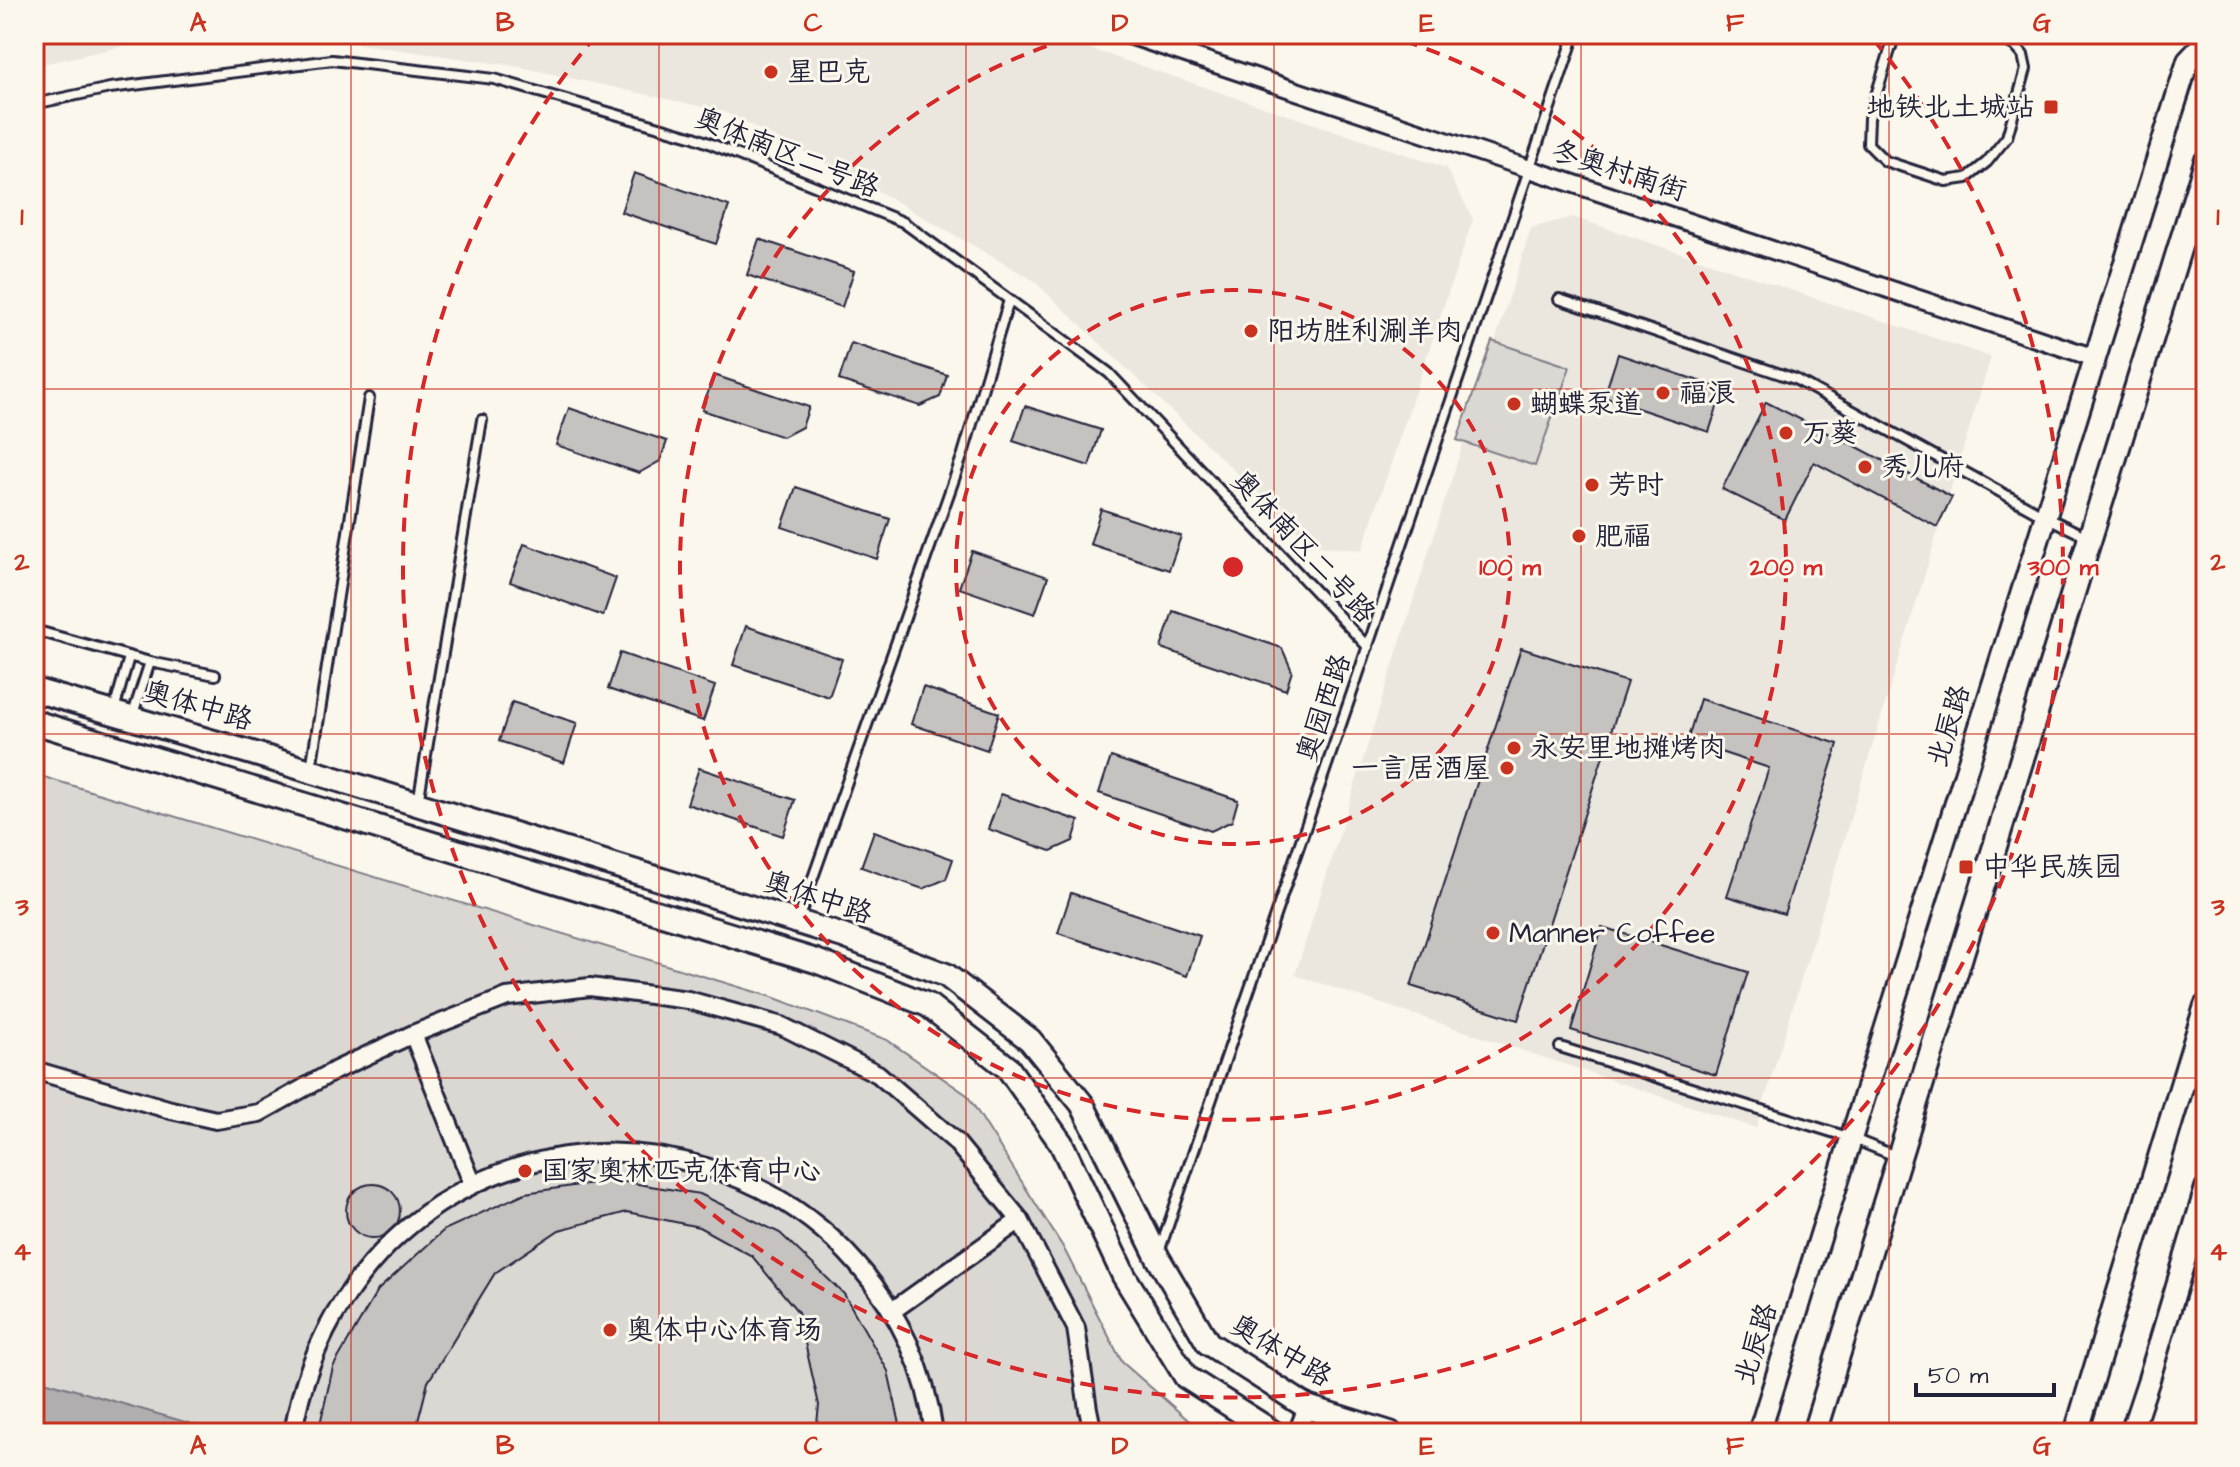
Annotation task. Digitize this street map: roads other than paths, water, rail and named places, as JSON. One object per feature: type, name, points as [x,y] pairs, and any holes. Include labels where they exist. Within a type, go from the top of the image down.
[{"type":"main road","points":[[1814,1433],[2206,162]]},
{"type":"main road","name":"奥体中路","points":[[34,690],[311,771],[843,936],[946,975],[1030,1040],[1082,1104],[1158,1258],[1208,1343],[1307,1407],[1390,1433]]},
{"type":"main road","points":[[34,722],[816,961],[928,1005],[1008,1068],[1061,1143],[1124,1276],[1186,1377],[1274,1433]]},
{"type":"main road","points":[[2076,1433],[2206,1006]]},
{"type":"street","name":"冬奥村南街","points":[[1126,34],[2095,358]]},
{"type":"street","name":"北辰路","points":[[1759,1433],[2188,61],[2206,42]]},
{"type":"street","points":[[34,1070],[216,1120],[259,1113],[336,1070],[413,1034],[507,997],[590,987],[688,1000],[782,1026],[878,1074],[955,1141],[1020,1220],[1076,1328],[1093,1433]]},
{"type":"street","points":[[413,1034],[473,1185]]},
{"type":"street","points":[[293,1433],[311,1359],[335,1311],[366,1267],[405,1229],[426,1212],[473,1185],[507,1171],[542,1161],[616,1153],[689,1162],[724,1173],[758,1187],[820,1227],[847,1252],[892,1311],[910,1345],[923,1381],[934,1433]]},
{"type":"street","points":[[2131,1433],[2206,1188]]},
{"type":"street","points":[[892,1311],[1020,1220]]},
{"type":"street","points":[[1297,1433],[1307,1407]]},
{"type":"lane","name":"奥园西路","points":[[1158,1258],[1575,34]]},
{"type":"lane","points":[[1895,34],[1869,118],[1868,144],[1885,161],[1946,181],[1967,178],[1987,162],[2007,137],[2018,100],[2026,69],[2023,55],[2005,40],[1989,34]]},
{"type":"lane","name":"奥体南区二号路","points":[[34,104],[110,88],[332,60],[494,79],[694,137],[903,222],[1109,373],[1368,647]]},
{"type":"lane","points":[[1559,299],[1795,379],[2090,538]]},
{"type":"lane","points":[[798,922],[963,454],[1009,300]]},
{"type":"lane","points":[[311,771],[369,398]]},
{"type":"lane","points":[[418,804],[482,420]]},
{"type":"lane","points":[[34,630],[129,657],[215,675]]},
{"type":"lane","points":[[123,715],[129,657]]},
{"type":"lane","points":[[123,715],[150,662]]},
{"type":"lane","points":[[1560,1047],[1851,1138],[1899,1157]]},
{"type":"place","name":"星巴克","points":[[771,72]]},
{"type":"place","name":"地铁北土城站","points":[[2051,107]]},
{"type":"place","name":"阳坊胜利涮羊肉","points":[[1251,331]]},
{"type":"place","name":"福浪","points":[[1663,393]]},
{"type":"place","name":"蝴蝶泵道","points":[[1514,404]]},
{"type":"place","name":"万葵","points":[[1786,433]]},
{"type":"place","name":"秀儿府","points":[[1865,467]]},
{"type":"place","name":"芳时","points":[[1592,485]]},
{"type":"place","name":"肥福","points":[[1579,536]]},
{"type":"place","name":"永安里地摊烤肉","points":[[1514,748]]},
{"type":"place","name":"一言居酒屋","points":[[1507,768]]},
{"type":"place","name":"中华民族园","points":[[1966,867]]},
{"type":"place","name":"Manner Coffee","points":[[1493,933]]},
{"type":"place","name":"国家奥林匹克体育中心","points":[[525,1171]]},
{"type":"place","name":"奥体中心体育场","points":[[610,1330]]}]
